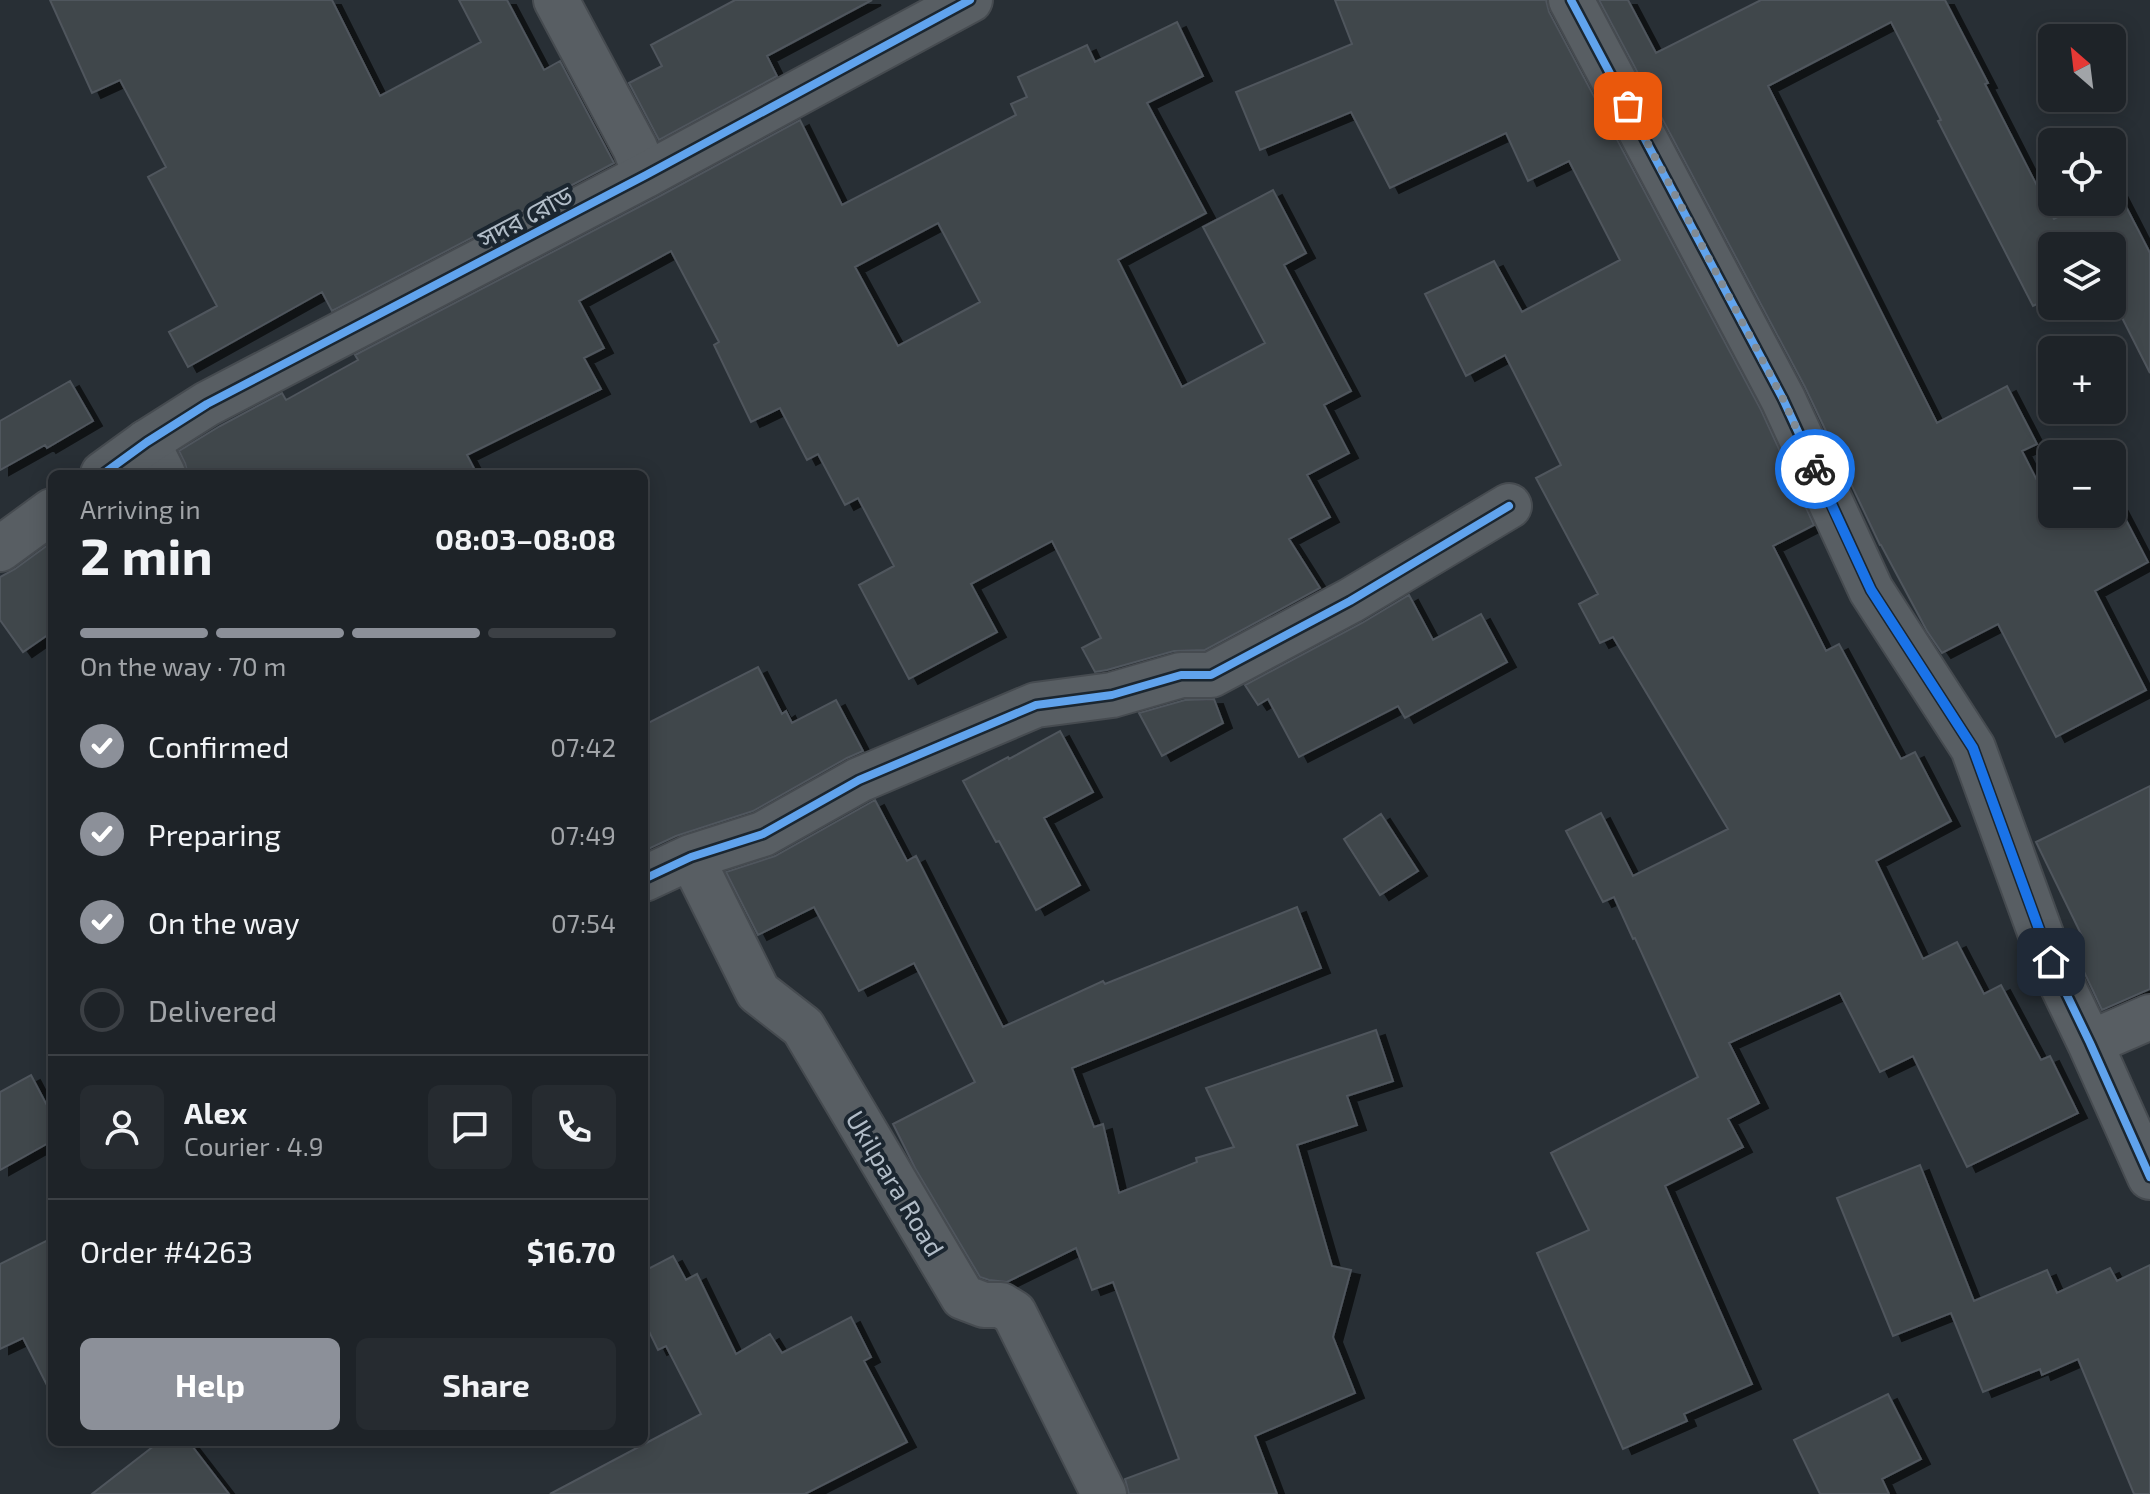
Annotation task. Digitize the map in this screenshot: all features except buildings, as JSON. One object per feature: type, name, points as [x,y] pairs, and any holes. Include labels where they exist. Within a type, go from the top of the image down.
[{"type":"street","points":[[556,0],[635,148],[646,175]]},
{"type":"street","name":"সদর রোড","points":[[116,470],[155,458],[207,404],[646,175],[970,0]]},
{"type":"street","points":[[1571,0],[1783,399],[1871,590],[1973,748],[2051,962],[2150,1177]]},
{"type":"street","points":[[648,877],[691,857],[763,834],[859,780],[1036,705],[1112,695],[1181,675],[1211,675],[1350,601],[1509,506]]},
{"type":"street","points":[[0,549],[48,514]]},
{"type":"street","name":"Ukilpara Road","points":[[691,857],[758,992],[803,1027],[963,1297],[984,1305],[1001,1305],[1014,1313],[1104,1494]]},
{"type":"street","points":[[2090,1043],[2150,1017]]},
{"type":"cycle path","points":[[108,470],[207,404],[646,175],[970,0]]},
{"type":"cycle path","points":[[1571,0],[1783,399],[1871,590],[1973,748],[2051,962],[2150,1177]]},
{"type":"cycle path","points":[[648,877],[691,857],[763,834],[859,780],[1036,705],[1112,695],[1181,675],[1211,675],[1350,601],[1509,506]]},
{"type":"way so far","points":[[1628,106],[1783,399],[1815,469]]},
{"type":"route","points":[[1815,469],[1871,590],[1973,748],[2051,962]]}]
